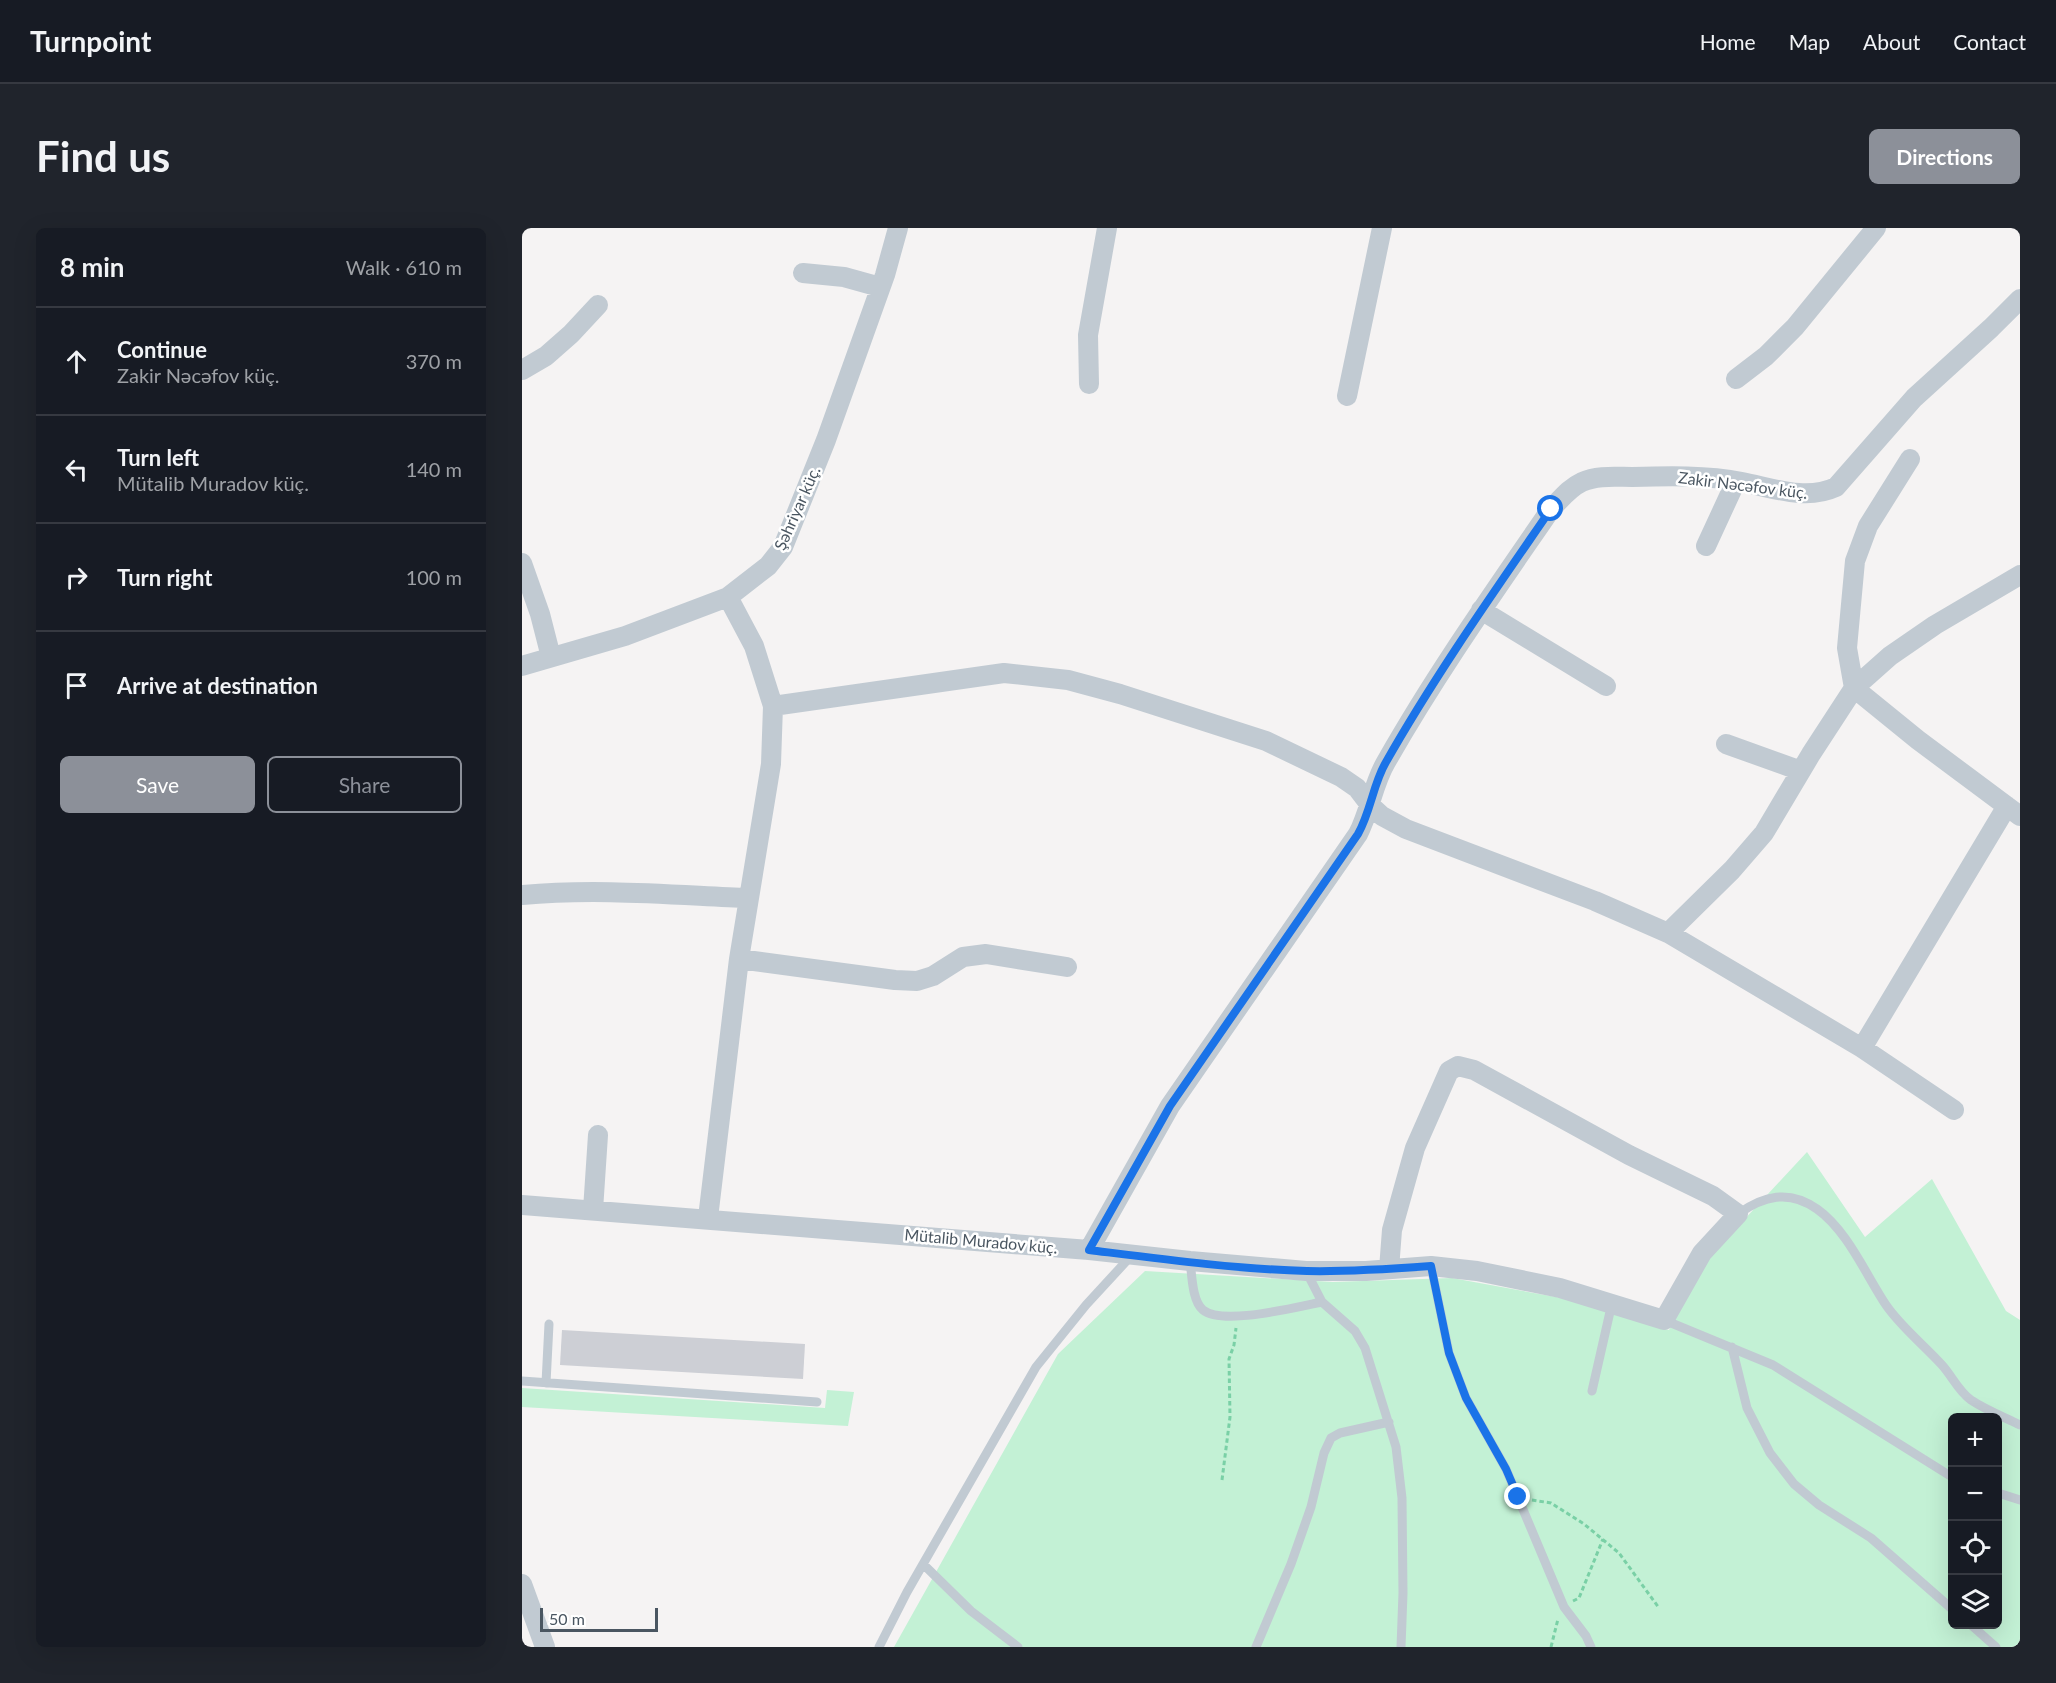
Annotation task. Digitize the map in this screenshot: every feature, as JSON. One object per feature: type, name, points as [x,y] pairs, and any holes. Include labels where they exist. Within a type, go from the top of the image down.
[{"type":"street","name":"Şəhriyar küç.","points":[[522,666],[625,636],[728,597],[768,566],[783,547],[826,440],[880,287],[898,228]]},
{"type":"street","points":[[1089,384],[1088,335],[1107,228]]},
{"type":"street","points":[[1347,396],[1382,228]]},
{"type":"street","points":[[1736,378],[1766,356],[1795,327],[1876,228]]},
{"type":"street","points":[[803,273],[844,277],[880,287]]},
{"type":"street","name":"Zakir Nəcəfov küç.","points":[[1089,1250],[1170,1106],[1358,834],[1366,820],[1384,765],[1450,655],[1551,509],[1571,489],[1584,481],[1601,477],[1683,476],[1736,481],[1803,494],[1824,493],[1836,487],[1914,398],[2020,299]]},
{"type":"street","points":[[522,370],[546,356],[598,305]]},
{"type":"street","points":[[1862,1047],[2013,811],[1918,740],[1854,687],[1847,648],[1855,561],[1868,526],[1910,459]]},
{"type":"street","points":[[1706,546],[1736,481]]},
{"type":"street","points":[[522,563],[540,614],[551,657]]},
{"type":"street","points":[[1668,933],[1732,870],[1764,833],[1854,687],[1890,656],[1935,624],[2020,575]]},
{"type":"street","points":[[708,1218],[739,959],[771,764],[773,706],[754,646],[728,597]]},
{"type":"street","points":[[1481,610],[1606,686]]},
{"type":"street","points":[[773,706],[1004,672],[1068,680],[1120,694],[1266,741],[1341,777],[1357,788],[1370,806],[1382,816],[1406,829],[1595,901],[1668,933],[1862,1047],[1954,1110]]},
{"type":"street","points":[[1726,744],[1801,771]]},
{"type":"street","points":[[522,895],[551,892],[642,893],[749,898]]},
{"type":"street","points":[[739,959],[917,981],[933,976],[963,957],[986,954],[1067,967]]},
{"type":"street","points":[[1389,1269],[1392,1230],[1415,1148],[1449,1071],[1458,1066],[1474,1070],[1629,1155],[1713,1196],[1738,1214],[1702,1253],[1664,1320]]},
{"type":"street","points":[[593,1210],[598,1135]]},
{"type":"street","name":"Mütalib Muradov küç.","points":[[522,1204],[1089,1250],[1306,1271],[1431,1266],[1477,1270],[1560,1288],[1664,1320]]},
{"type":"street","points":[[522,1584],[545,1647]]},
{"type":"lane","points":[[1738,1214],[1754,1203],[1777,1196],[1794,1198],[1816,1208],[1834,1224],[1888,1307],[1942,1365],[1964,1394],[1971,1401],[2020,1425]]},
{"type":"lane","points":[[879,1647],[923,1564],[1036,1367],[1086,1305],[1132,1255]]},
{"type":"lane","points":[[1190,1261],[1196,1297],[1202,1309],[1214,1316],[1234,1317],[1322,1302]]},
{"type":"lane","points":[[1431,1266],[1449,1353],[1466,1398],[1506,1469],[1564,1606],[1592,1647]]},
{"type":"lane","points":[[1306,1271],[1322,1302],[1354,1331],[1365,1348],[1396,1447],[1401,1497],[1403,1593],[1401,1647]]},
{"type":"lane","points":[[1592,1391],[1612,1304]]},
{"type":"lane","points":[[1664,1320],[1773,1365],[1948,1474]]},
{"type":"lane","points":[[546,1383],[549,1324]]},
{"type":"lane","points":[[1732,1347],[1748,1408],[1770,1453],[1794,1484],[1819,1505],[1871,1538],[1948,1605]]},
{"type":"lane","points":[[522,1381],[817,1402]]},
{"type":"lane","points":[[1256,1647],[1291,1564],[1311,1507],[1324,1453],[1331,1438],[1340,1433],[1389,1422]]},
{"type":"lane","points":[[2002,1494],[2020,1500]]},
{"type":"lane","points":[[923,1564],[971,1611],[1018,1647]]},
{"type":"lane","points":[[1976,1629],[1996,1647]]},
{"type":"path","points":[[1222,1480],[1230,1417],[1229,1359],[1237,1332],[1234,1317]]},
{"type":"path","points":[[1518,1497],[1551,1503],[1584,1524],[1619,1553],[1659,1608]]},
{"type":"path","points":[[1551,1647],[1556,1621],[1564,1606],[1579,1598],[1603,1539]]},
{"type":"green space","points":[[1807,1152],[1865,1237],[1932,1179],[2006,1311],[2020,1320],[2020,1647],[894,1647],[1058,1354],[1145,1271],[1333,1282],[1452,1278],[1567,1299],[1669,1330],[1704,1263]]},
{"type":"green space","points":[[522,1388],[825,1408],[827,1390],[854,1392],[848,1426],[522,1407]]},
{"type":"building","points":[[562,1330],[805,1344],[803,1379],[560,1365]]},
{"type":"route","points":[[1518,1497],[1506,1469],[1466,1398],[1449,1353],[1431,1266],[1366,1271],[1306,1271],[1089,1250],[1170,1106],[1358,834],[1366,820],[1384,765],[1450,655],[1551,509]]}]
